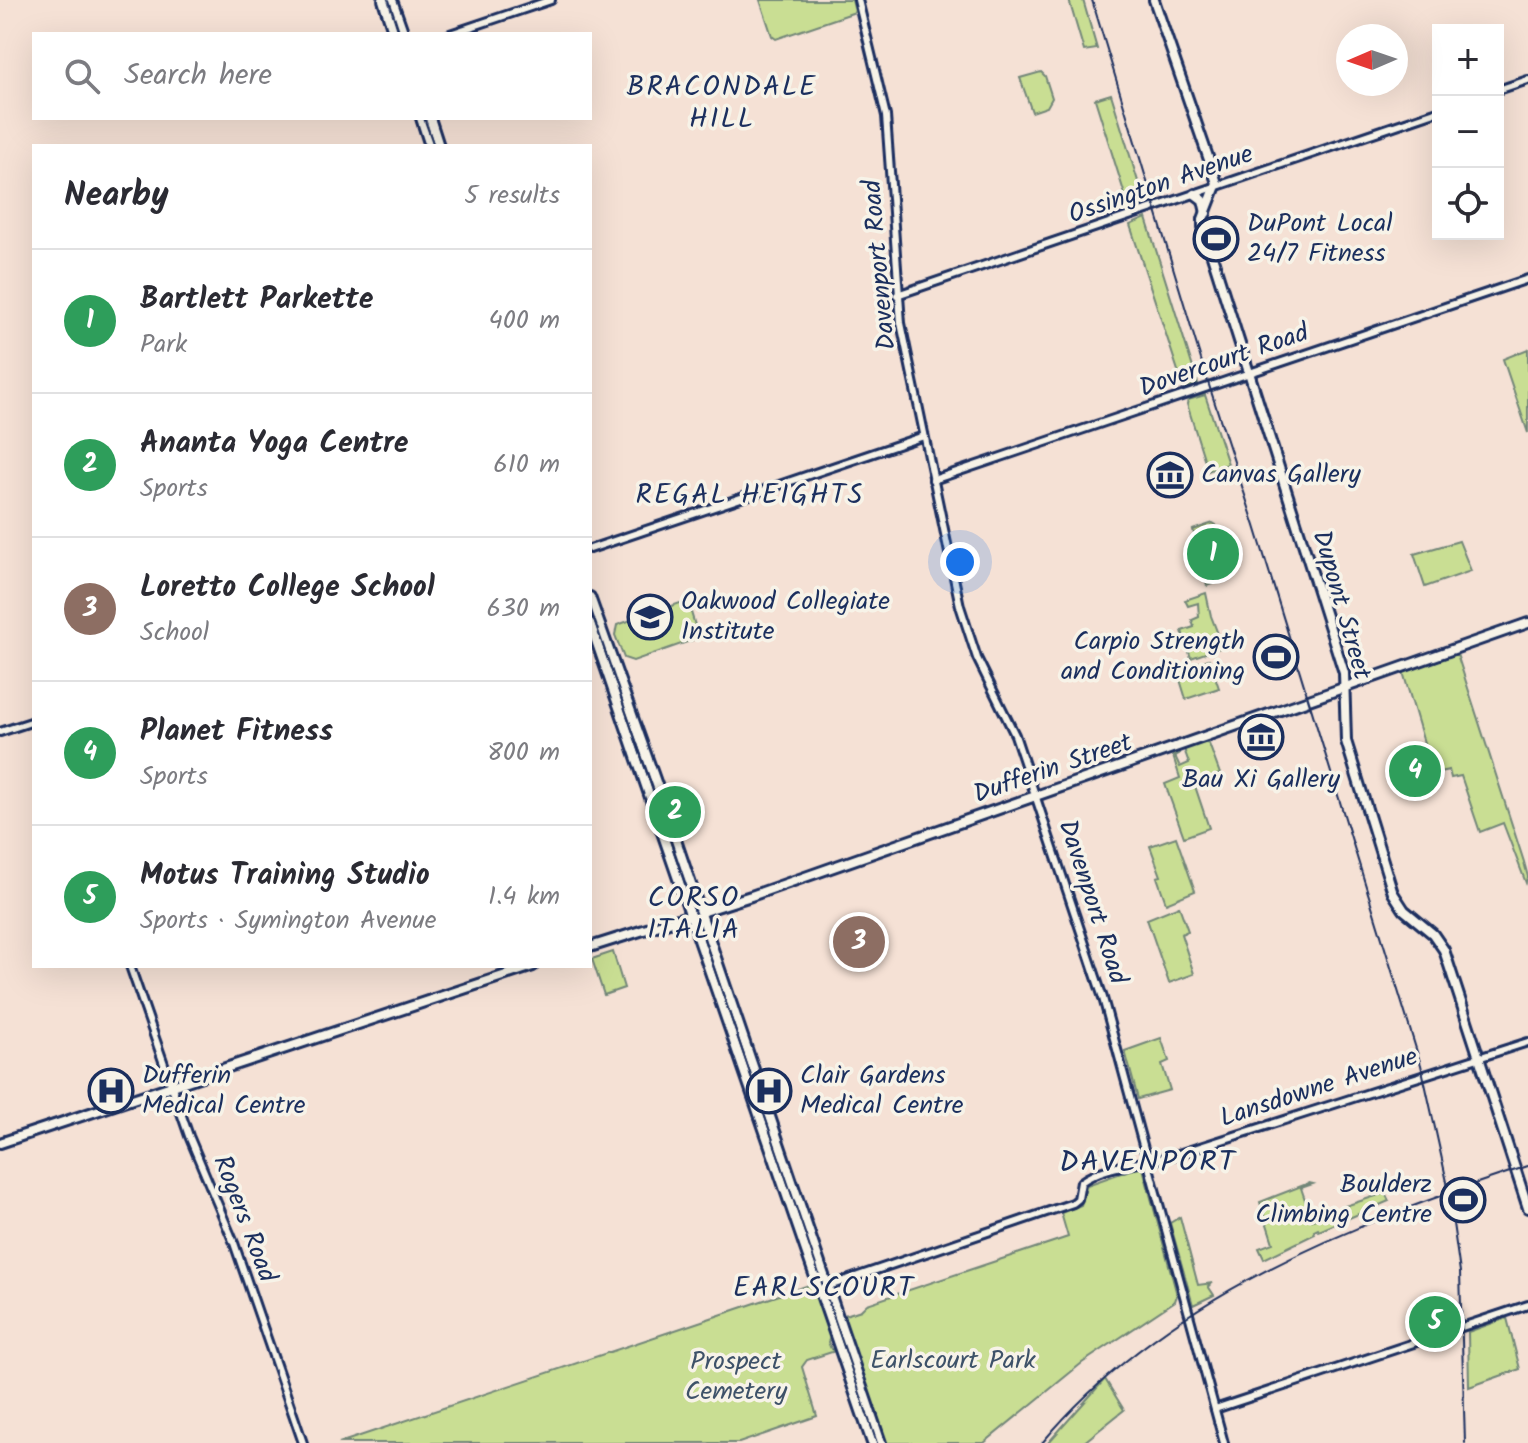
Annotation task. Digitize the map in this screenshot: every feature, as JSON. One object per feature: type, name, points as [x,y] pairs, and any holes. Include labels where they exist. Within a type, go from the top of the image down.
[{"type":"main road","points":[[383,0],[393,32]]},
{"type":"main road","points":[[392,0],[403,32]]},
{"type":"main road","points":[[1154,0],[1217,187]]},
{"type":"main road","points":[[422,120],[429,144]]},
{"type":"main road","points":[[431,120],[438,144]]},
{"type":"main road","name":"Dupont Street","points":[[1217,187],[1203,227],[1342,664],[1346,687],[1346,741],[1393,893],[1401,907],[1433,934],[1444,950],[1528,1208]]},
{"type":"main road","points":[[1195,194],[1203,200],[1206,213]]},
{"type":"main road","points":[[592,603],[694,914]]},
{"type":"main road","name":"Dufferin Street","points":[[592,946],[1036,796],[1528,623]]},
{"type":"main road","points":[[592,629],[823,1288],[881,1443]]},
{"type":"main road","points":[[0,1143],[527,968]]},
{"type":"main road","points":[[823,1288],[872,1443]]},
{"type":"street","points":[[456,32],[551,0]]},
{"type":"street","name":"Davenport Road","points":[[858,0],[886,116],[897,295],[964,620],[979,663],[1015,735],[1103,998],[1224,1443]]},
{"type":"street","points":[[1504,88],[1528,80]]},
{"type":"street","name":"Ossington Avenue","points":[[897,295],[1432,113]]},
{"type":"street","name":"Dovercourt Road","points":[[933,480],[1528,279]]},
{"type":"street","points":[[592,548],[924,436]]},
{"type":"street","points":[[0,732],[32,722]]},
{"type":"street","name":"Rogers Road","points":[[131,968],[189,1136],[233,1239],[303,1443]]},
{"type":"street","name":"Lansdowne Avenue","points":[[823,1288],[1071,1204],[1078,1199],[1078,1187],[1084,1179],[1133,1162],[1172,1156],[1528,1042]]},
{"type":"street","points":[[1215,1409],[1528,1305]]},
{"type":"green space","points":[[760,0],[852,0],[855,12],[776,39],[772,36]]},
{"type":"green space","points":[[1069,0],[1083,0],[1097,49],[1084,51]]},
{"type":"green space","points":[[1041,72],[1052,98],[1047,107],[1032,112],[1020,78]]},
{"type":"green space","points":[[1111,94],[1145,204],[1130,211],[1095,99]]},
{"type":"green space","points":[[1146,218],[1198,384],[1184,389],[1130,225]]},
{"type":"green space","points":[[1528,349],[1528,433],[1503,359]]},
{"type":"green space","points":[[1205,395],[1228,464],[1208,471],[1187,404],[1188,400]]},
{"type":"green space","points":[[1213,523],[1231,576],[1207,586],[1193,530]]},
{"type":"green space","points":[[1459,541],[1471,571],[1425,587],[1414,554]]},
{"type":"green space","points":[[1206,593],[1223,647],[1191,658],[1182,631],[1194,627],[1192,620],[1199,617],[1198,603],[1188,606],[1185,600]]},
{"type":"green space","points":[[680,603],[690,609],[697,632],[693,640],[633,661],[624,658],[615,635],[617,625]]},
{"type":"green space","points":[[1457,654],[1524,862],[1528,877],[1526,883],[1503,823],[1480,832],[1461,776],[1451,778],[1449,770],[1439,772],[1433,752],[1427,753],[1403,672]]},
{"type":"green space","points":[[1209,659],[1219,688],[1186,699],[1177,670]]},
{"type":"green space","points":[[1204,742],[1209,744],[1220,774],[1194,783],[1209,828],[1184,837],[1165,784],[1180,778],[1172,753],[1179,751],[1175,756],[1180,767],[1189,763],[1184,749]]},
{"type":"green space","points":[[1176,837],[1195,891],[1166,903],[1157,877],[1161,876],[1150,846]]},
{"type":"green space","points":[[1179,906],[1188,931],[1181,934],[1194,974],[1169,983],[1147,919]]},
{"type":"green space","points":[[613,952],[624,988],[604,995],[592,959]]},
{"type":"green space","points":[[1161,1038],[1169,1061],[1162,1064],[1170,1090],[1138,1099],[1125,1051]]},
{"type":"green space","name":"Earlscourt Park","points":[[1138,1167],[1143,1168],[1177,1295],[1175,1301],[1082,1363],[984,1443],[885,1443],[842,1316],[861,1310],[867,1304],[1068,1237],[1061,1213],[1081,1205],[1087,1185]]},
{"type":"green space","points":[[1309,1183],[1313,1184],[1301,1188],[1312,1220],[1385,1193],[1389,1201],[1318,1229],[1314,1231],[1315,1234],[1264,1259],[1259,1248],[1273,1243],[1260,1202]]},
{"type":"green space","points":[[1180,1217],[1198,1285],[1213,1283],[1208,1286],[1214,1295],[1193,1305],[1170,1223]]},
{"type":"green space","name":"Prospect Cemetery","points":[[812,1284],[830,1337],[828,1342],[835,1351],[807,1360],[802,1367],[817,1416],[739,1443],[339,1443]]},
{"type":"green space","points":[[1507,1318],[1520,1369],[1469,1387],[1468,1332]]},
{"type":"green space","points":[[1105,1379],[1124,1410],[1083,1443],[1048,1443]]},
{"type":"tram line","points":[[389,0],[399,32]]},
{"type":"tram line","points":[[425,120],[433,144]]},
{"type":"tram line","points":[[592,613],[877,1443]]},
{"type":"railway","points":[[1092,0],[1421,1065],[1447,1182],[1460,1272],[1465,1443]]},
{"type":"railway","points":[[1042,1443],[1091,1391],[1145,1346],[1203,1306],[1329,1240],[1528,1166]]},
{"type":"place","name":"DuPont Local 24/7 Fitness","points":[[1216,239]]},
{"type":"place","name":"Canvas Gallery","points":[[1170,475]]},
{"type":"place","name":"Bartlett Parkette","points":[[1213,554]]},
{"type":"place","name":"Oakwood Collegiate Institute","points":[[650,617]]},
{"type":"place","name":"Carpio Strength and Conditioning","points":[[1276,657]]},
{"type":"place","name":"Bau Xi Gallery","points":[[1261,737]]},
{"type":"place","name":"Planet Fitness","points":[[1415,771]]},
{"type":"place","name":"Ananta Yoga Centre","points":[[675,812]]},
{"type":"place","name":"Loretto College School","points":[[859,942]]},
{"type":"place","name":"Dufferin Medical Centre","points":[[111,1091]]},
{"type":"place","name":"Clair Gardens Medical Centre","points":[[769,1091]]},
{"type":"place","name":"Boulderz Climbing Centre","points":[[1463,1200]]},
{"type":"place","name":"Motus Training Studio","points":[[1435,1322]]},
{"type":"district","name":"BRACONDALE HILL","points":[[722,103]]},
{"type":"district","name":"REGAL HEIGHTS","points":[[750,495]]},
{"type":"district","name":"CORSO ITALIA","points":[[694,914]]},
{"type":"district","name":"DAVENPORT","points":[[1148,1163]]},
{"type":"district","name":"EARLSCOURT","points":[[824,1288]]}]
